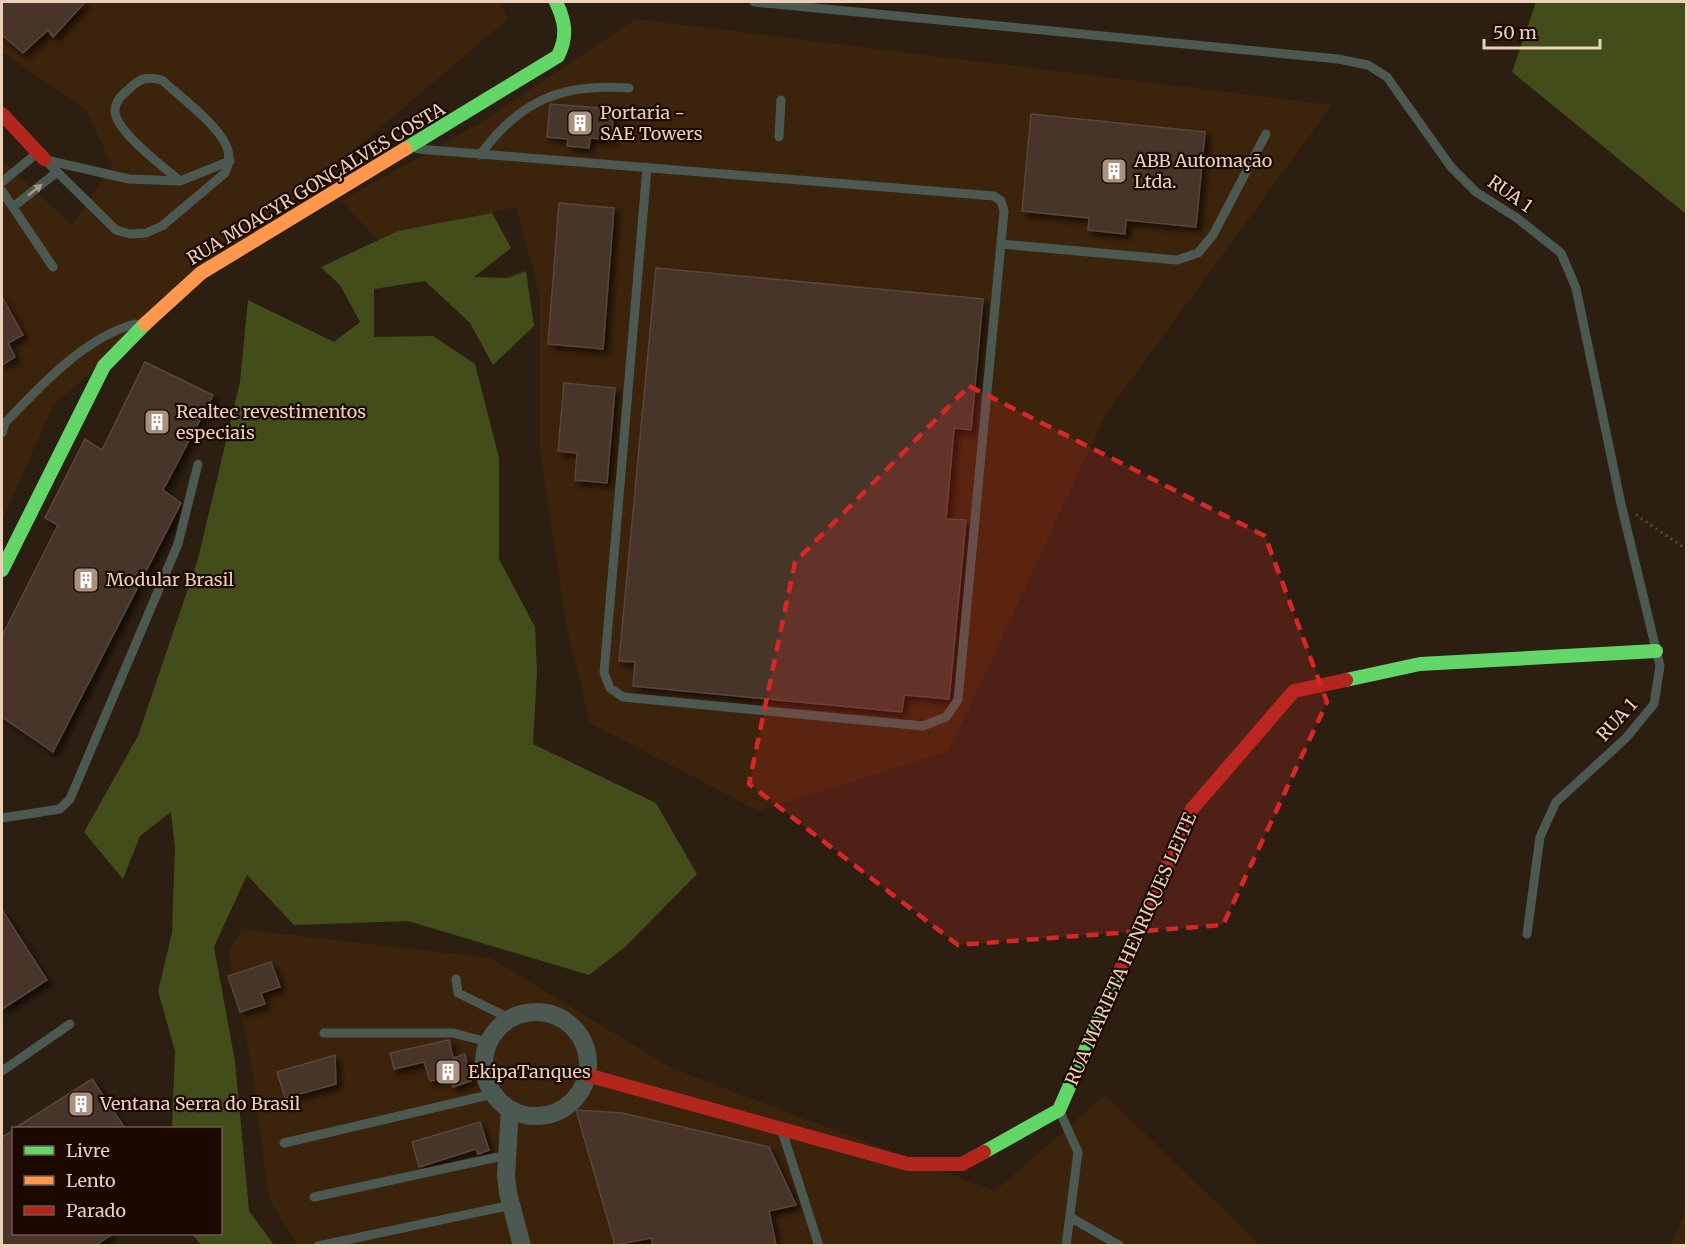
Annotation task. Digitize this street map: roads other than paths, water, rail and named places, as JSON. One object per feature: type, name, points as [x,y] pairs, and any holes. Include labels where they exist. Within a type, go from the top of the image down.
[{"type":"street","name":"RUA MOACYR GONÇALVES COSTA","points":[[2,570],[105,366],[146,322],[201,273],[558,56],[567,41],[564,18],[556,2]]},
{"type":"street","points":[[2,114],[41,156]]},
{"type":"street","name":"RUA MARIETA HENRIQUES LEITE","points":[[1059,1110],[1192,809],[1294,691],[1420,664],[1656,651]]},
{"type":"street","points":[[530,1011],[541,1011],[562,1018],[571,1025],[584,1042],[588,1064],[587,1075],[578,1094],[571,1102],[552,1113],[530,1116],[510,1109],[493,1094],[484,1074],[484,1053],[493,1033],[509,1018],[530,1011]]},
{"type":"street","points":[[587,1075],[908,1164],[962,1164],[1059,1110]]},
{"type":"street","points":[[510,1109],[506,1175],[522,1245]]},
{"type":"lane","name":"RUA 1","points":[[754,2],[1338,59],[1368,65],[1387,77],[1451,167],[1476,192],[1517,218],[1561,253],[1576,288],[1621,504],[1659,666],[1654,704],[1626,738],[1556,802],[1540,837],[1527,934]]},
{"type":"lane","points":[[41,156],[116,230],[130,234],[146,233],[162,226],[225,173],[230,161],[227,146],[216,130],[162,80],[150,77],[140,79],[118,99],[116,117],[124,131],[180,181]]},
{"type":"lane","points":[[480,155],[499,129],[547,96],[579,88],[629,88]]},
{"type":"lane","points":[[778,137],[781,100]]},
{"type":"lane","points":[[1001,244],[1177,260],[1198,253],[1213,235],[1266,134]]},
{"type":"lane","points":[[410,148],[480,155],[647,167],[994,196],[1001,201],[1004,211],[958,700],[946,717],[923,726],[623,697],[610,688],[604,673],[647,167]]},
{"type":"lane","points":[[2,182],[41,156],[129,179],[180,181],[230,161]]},
{"type":"lane","points":[[13,207],[57,172]]},
{"type":"lane","points":[[2,191],[52,267]]},
{"type":"lane","points":[[2,433],[5,423],[49,377],[114,330],[146,322]]},
{"type":"lane","points":[[2,818],[60,809],[70,799],[178,544],[198,464]]},
{"type":"lane","points":[[456,979],[458,993],[509,1018]]},
{"type":"lane","points":[[2,1071],[70,1024]]},
{"type":"lane","points":[[324,1033],[453,1033],[488,1042]]},
{"type":"lane","points":[[284,1143],[493,1094]]},
{"type":"lane","points":[[1059,1110],[1078,1152],[1066,1245]]},
{"type":"lane","points":[[782,1129],[819,1245]]},
{"type":"lane","points":[[314,1197],[507,1155]]},
{"type":"lane","points":[[318,1245],[512,1205]]},
{"type":"lane","points":[[1070,1217],[1120,1245]]},
{"type":"place","name":"Portaria - SAE Towers","points":[[580,123]]},
{"type":"place","name":"ABB Automação Ltda.","points":[[1114,171]]},
{"type":"place","name":"Realtec revestimentos especiais","points":[[157,422]]},
{"type":"place","name":"Modular Brasil","points":[[86,580]]},
{"type":"place","name":"EkipaTanques","points":[[448,1072]]},
{"type":"place","name":"Ventana Serra do Brasil","points":[[81,1104]]}]
